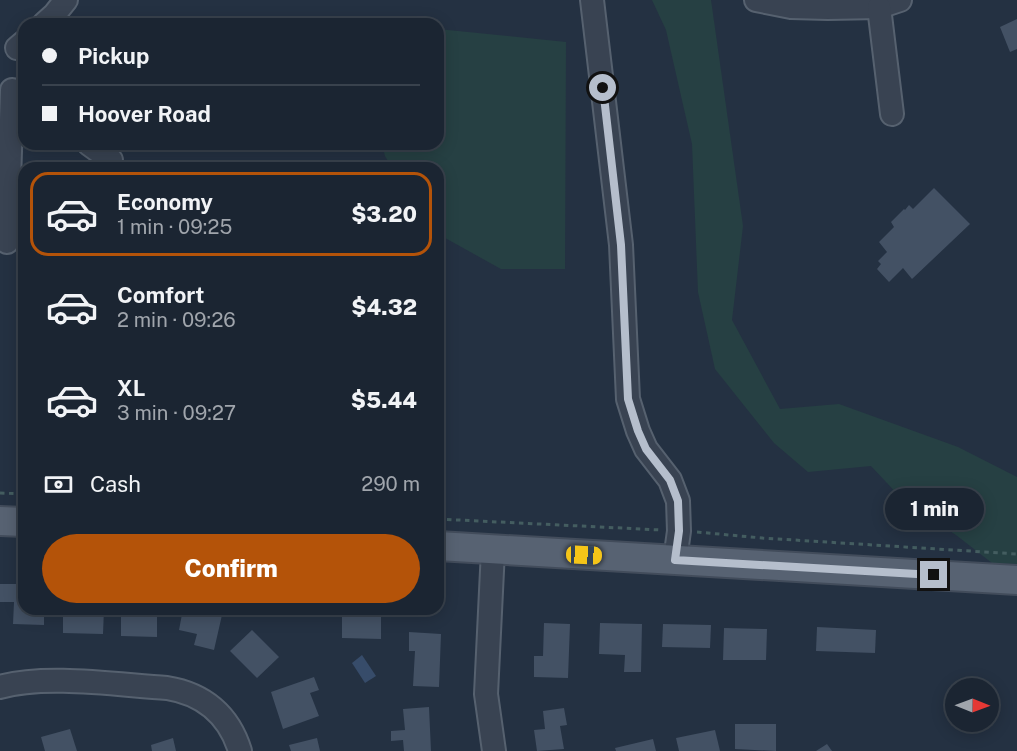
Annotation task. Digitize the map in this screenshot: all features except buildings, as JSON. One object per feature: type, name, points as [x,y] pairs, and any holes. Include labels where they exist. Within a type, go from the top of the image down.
[{"type":"main road","points":[[0,521],[18,522]]},
{"type":"main road","points":[[444,546],[1017,580]]},
{"type":"street","points":[[51,18],[66,0]]},
{"type":"street","points":[[592,0],[621,245],[628,399],[646,449],[670,480],[678,501],[679,531],[675,560]]},
{"type":"street","points":[[756,0],[791,8],[889,4],[892,114]]},
{"type":"street","points":[[10,243],[12,90],[18,94]]},
{"type":"street","points":[[97,150],[111,160],[109,162]]},
{"type":"street","points":[[493,550],[486,694],[494,751]]},
{"type":"street","points":[[0,687],[54,681],[183,691],[210,704],[222,716],[231,728],[240,751]]},
{"type":"path","points":[[0,493],[18,494]]},
{"type":"path","points":[[444,519],[679,531],[1017,554]]},
{"type":"green space","points":[[652,0],[711,0],[743,226],[732,320],[780,409],[839,404],[958,447],[1017,477],[1017,564],[992,563],[956,535],[903,500],[871,466],[808,472],[774,443],[715,369],[698,292],[692,144],[666,30]]},
{"type":"green space","points":[[444,30],[566,42],[565,269],[501,269],[444,237],[444,162],[388,162],[384,150],[444,150]]},
{"type":"water","points":[[362,655],[376,676],[365,683],[352,663]]},
{"type":"route","points":[[603,88],[621,245],[628,399],[646,449],[670,480],[678,501],[679,531],[675,560],[934,575]]}]
